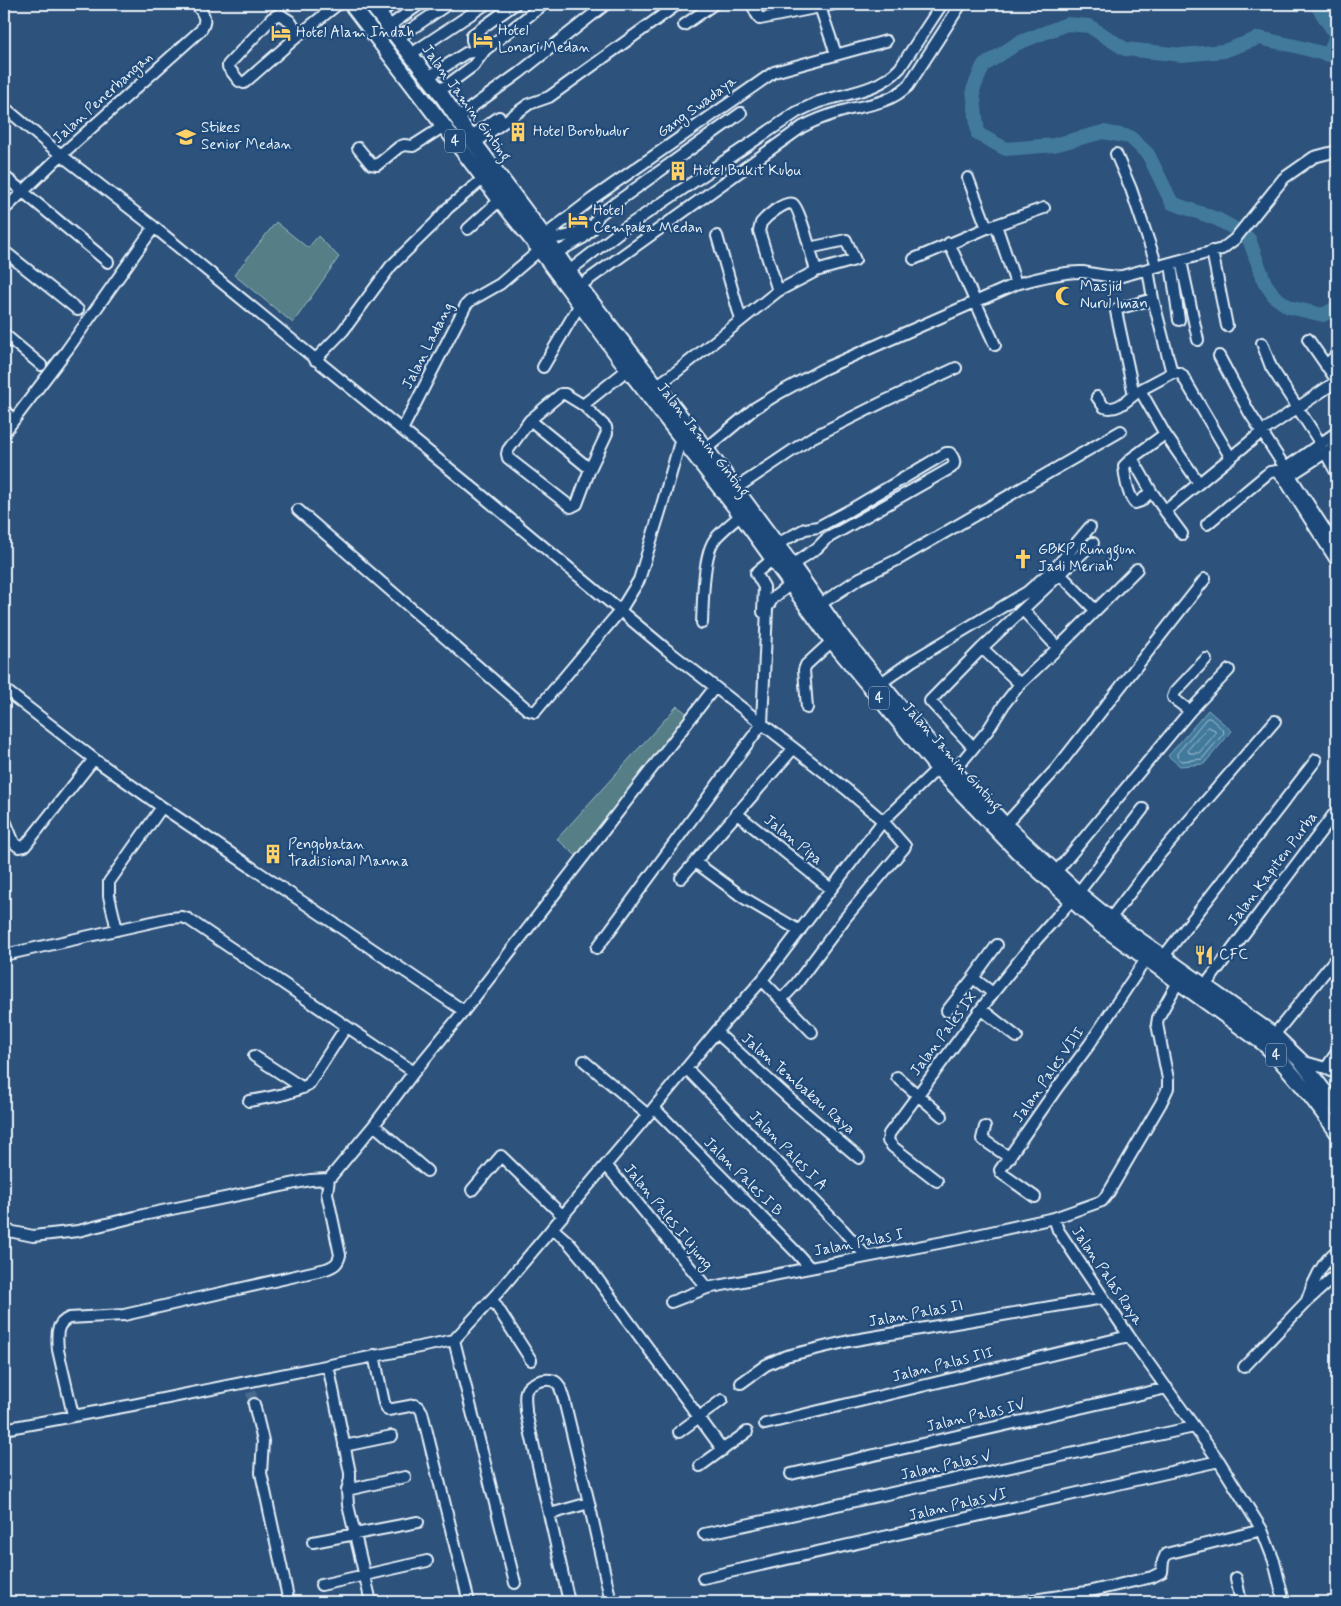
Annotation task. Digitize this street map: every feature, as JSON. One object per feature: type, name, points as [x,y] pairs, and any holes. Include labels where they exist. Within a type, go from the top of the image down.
[{"type":"highway","name":"Jalan Jamin Ginting","points":[[351,4],[500,200],[556,253],[564,274]]},
{"type":"highway","name":"Jalan Jamin Ginting","points":[[375,9],[459,119],[544,242],[576,294],[627,368],[681,438],[701,453],[735,489],[777,544],[844,640],[881,683],[938,763],[953,770],[1006,825],[1056,872],[1100,925],[1178,982],[1201,990],[1274,1035],[1301,1061],[1337,1108]]},
{"type":"highway","name":"Jalan Jamin Ginting","points":[[576,294],[657,386],[741,515],[832,641],[938,763],[1018,851],[1075,897],[1164,956],[1263,1043],[1295,1075],[1337,1132]]},
{"type":"street","name":"Jalan Penerbangan","points":[[4,210],[61,155],[201,30],[205,22],[205,16],[196,4]]},
{"type":"street","points":[[299,35],[290,21],[278,14],[272,18],[228,67],[239,81],[244,82],[338,4]]},
{"type":"street","points":[[375,9],[392,4]]},
{"type":"street","points":[[388,27],[420,4]]},
{"type":"street","points":[[398,38],[448,4]]},
{"type":"street","points":[[411,54],[486,4]]},
{"type":"street","points":[[439,92],[474,66],[476,51],[472,35],[515,4]]},
{"type":"street","points":[[428,76],[476,51],[544,4]]},
{"type":"street","points":[[459,119],[606,4]]},
{"type":"street","points":[[472,140],[526,99],[549,97],[678,4]]},
{"type":"street","points":[[684,25],[714,4]]},
{"type":"street","points":[[752,4],[760,19],[836,4]]},
{"type":"street","points":[[564,274],[622,230],[797,112],[817,103],[875,86],[892,77],[900,68],[942,4]]},
{"type":"street","points":[[542,367],[576,294],[612,262],[802,127],[814,120],[842,111],[886,101],[900,93],[908,86],[961,4]]},
{"type":"street","points":[[820,7],[836,54]]},
{"type":"street","name":"Gang Swadaya","points":[[544,242],[592,199],[774,72],[886,41]]},
{"type":"street","points":[[474,66],[476,51]]},
{"type":"street","points":[[4,107],[61,155],[154,227],[687,666],[846,789],[883,821],[904,843],[904,848],[846,917],[796,984],[781,1000]]},
{"type":"street","points":[[556,253],[584,238],[592,229],[599,215],[741,113]]},
{"type":"street","points":[[358,148],[371,164],[377,165],[399,146],[413,146],[444,126]]},
{"type":"street","points":[[701,453],[755,408],[790,387],[824,369],[1016,284],[1040,277],[1082,272],[1110,278],[1222,249],[1235,240],[1284,178],[1314,157],[1337,151]]},
{"type":"street","points":[[1116,154],[1131,189],[1152,268],[1153,299],[1172,373]]},
{"type":"street","points":[[4,176],[108,262]]},
{"type":"street","points":[[315,360],[343,331],[391,266],[448,208],[484,178]]},
{"type":"street","points":[[968,178],[992,226],[1016,284]]},
{"type":"street","points":[[468,229],[500,200]]},
{"type":"street","points":[[778,291],[759,231],[761,224],[784,204],[791,203],[796,208],[816,271]]},
{"type":"street","points":[[914,259],[992,226],[1044,208]]},
{"type":"street","points":[[544,242],[559,237],[575,235],[596,220]]},
{"type":"street","points":[[4,433],[67,350],[154,227]]},
{"type":"street","points":[[622,230],[635,245]]},
{"type":"street","points":[[717,236],[741,320]]},
{"type":"street","points":[[657,386],[778,291],[816,271],[860,260],[846,240],[809,248]]},
{"type":"street","name":"Jalan Ladang","points":[[402,430],[466,305],[494,289],[544,242]]},
{"type":"street","points":[[949,243],[995,345]]},
{"type":"street","points":[[600,248],[612,262]]},
{"type":"street","points":[[4,251],[78,310]]},
{"type":"street","points":[[1212,251],[1228,326]]},
{"type":"street","points":[[1176,262],[1179,320]]},
{"type":"street","points":[[1176,262],[1198,340]]},
{"type":"street","points":[[1153,299],[1117,309],[1116,311],[1137,392],[1199,483]]},
{"type":"street","points":[[4,334],[41,365]]},
{"type":"street","points":[[1165,511],[1262,432],[1337,381],[1308,339]]},
{"type":"street","points":[[1262,344],[1271,366],[1323,448],[1337,474]]},
{"type":"street","points":[[1326,366],[1337,354]]},
{"type":"street","points":[[1219,356],[1240,397],[1337,562]]},
{"type":"street","points":[[583,405],[627,368]]},
{"type":"street","points":[[735,489],[817,435],[956,368]]},
{"type":"street","points":[[1097,397],[1104,407],[1118,407],[1137,392],[1172,373],[1182,375],[1231,458]]},
{"type":"street","points":[[562,393],[583,405],[606,427],[608,432],[590,469],[577,504],[571,507],[508,458],[506,454],[508,450],[530,420],[562,393]]},
{"type":"street","points":[[4,409],[9,416],[4,426]]},
{"type":"street","points":[[530,420],[590,469]]},
{"type":"street","points":[[819,605],[860,578],[899,559],[1121,431]]},
{"type":"street","points":[[1285,474],[1323,448],[1337,432]]},
{"type":"street","points":[[1151,491],[1137,503],[1132,500],[1124,468],[1125,463],[1165,434]]},
{"type":"street","points":[[298,510],[531,712],[537,711],[620,611],[639,580],[681,438]]},
{"type":"street","points":[[1323,448],[1337,445]]},
{"type":"street","points":[[777,544],[805,528],[818,527],[850,510],[948,452],[955,459],[955,463],[951,468],[856,520],[826,539],[817,548],[792,565]]},
{"type":"street","points":[[1132,458],[1151,491],[1182,534]]},
{"type":"street","points":[[920,468],[928,481]]},
{"type":"street","points":[[1207,524],[1270,472],[1275,471],[1285,474],[1336,545]]},
{"type":"street","points":[[898,482],[905,494]]},
{"type":"street","points":[[873,497],[880,508]]},
{"type":"street","points":[[850,510],[856,520]]},
{"type":"street","points":[[702,623],[706,562],[709,548],[715,538],[741,515]]},
{"type":"street","points":[[818,527],[826,539]]},
{"type":"street","points":[[881,683],[912,661],[1026,592],[1058,565],[1090,527]]},
{"type":"street","points":[[974,747],[930,701],[982,648],[1093,543]]},
{"type":"street","points":[[760,723],[764,589],[756,573],[773,559]]},
{"type":"street","points":[[953,770],[988,730],[1020,684],[1137,569]]},
{"type":"street","points":[[1060,574],[1095,610]]},
{"type":"street","points":[[1006,825],[1056,769],[1205,580]]},
{"type":"street","points":[[597,948],[760,723],[767,608],[773,598],[791,584]]},
{"type":"street","points":[[1023,610],[1058,648]]},
{"type":"street","points":[[807,708],[804,670],[806,665],[832,641]]},
{"type":"street","points":[[982,648],[1020,684]]},
{"type":"street","points":[[1190,711],[1174,699],[1173,696],[1206,659]]},
{"type":"street","points":[[1056,872],[1124,788],[1190,711],[1229,670]]},
{"type":"street","points":[[73,1415],[57,1339],[59,1326],[62,1321],[69,1318],[124,1315],[334,1266],[339,1261],[340,1255],[327,1193],[329,1179],[464,1011],[715,687]]},
{"type":"street","points":[[4,689],[94,759],[162,807],[464,1011]]},
{"type":"street","points":[[1110,919],[1160,854],[1275,721]]},
{"type":"street","points":[[681,878],[793,749]]},
{"type":"street","points":[[4,818],[14,843],[19,847],[25,846],[94,759]]},
{"type":"street","points":[[1164,956],[1316,760]]},
{"type":"street","points":[[4,1429],[73,1415],[250,1386],[328,1365],[454,1340],[492,1299],[651,1112],[716,1032],[762,980],[883,821],[938,763]]},
{"type":"street","points":[[117,930],[109,882],[162,807]]},
{"type":"street","name":"Jalan Pales IX","points":[[937,1181],[903,1156],[888,1140],[888,1134],[993,993],[1029,948],[1075,897],[1143,809]]},
{"type":"street","name":"Jalan Kapiten Purba","points":[[1201,990],[1337,810]]},
{"type":"street","name":"Jalan Pipa","points":[[736,813],[830,890]]},
{"type":"street","points":[[695,862],[744,898],[800,931]]},
{"type":"street","points":[[4,955],[170,918],[182,917],[188,919],[414,1072]]},
{"type":"street","points":[[947,1012],[996,945]]},
{"type":"street","points":[[1274,1035],[1337,957]]},
{"type":"street","name":"Jalan Pales VIII","points":[[1035,1197],[1002,1174],[1000,1170],[1094,1038],[1146,959]]},
{"type":"street","points":[[973,978],[993,993]]},
{"type":"street","points":[[762,980],[812,1032]]},
{"type":"street","name":"Jalan Palas Raya","points":[[1178,982],[1158,1018],[1157,1024],[1168,1079],[1168,1088],[1161,1104],[1110,1192],[1102,1201],[1054,1218],[1058,1230],[1103,1298],[1219,1461],[1262,1530],[1274,1560],[1284,1602]]},
{"type":"street","points":[[981,1009],[1017,1037]]},
{"type":"street","points":[[249,1101],[286,1094],[309,1084],[346,1027]]},
{"type":"street","name":"Jalan Tembakau Raya","points":[[716,1032],[793,1102],[859,1158]]},
{"type":"street","points":[[1326,1068],[1337,1052]]},
{"type":"street","points":[[254,1056],[302,1088]]},
{"type":"street","name":"Jalan Pales I B","points":[[584,1061],[651,1112],[795,1251],[810,1268]]},
{"type":"street","points":[[1301,1061],[1326,1068],[1337,1074]]},
{"type":"street","name":"Jalan Pales I A","points":[[686,1068],[866,1256]]},
{"type":"street","points":[[898,1077],[942,1116]]},
{"type":"street","points":[[374,1125],[427,1171]]},
{"type":"street","points":[[985,1127],[982,1139],[1010,1158]]},
{"type":"street","points":[[472,1190],[501,1156],[563,1216]]},
{"type":"street","name":"Jalan Pales I Ujung","points":[[606,1165],[707,1288]]},
{"type":"street","points":[[4,1230],[33,1236],[78,1231],[143,1214],[310,1180],[329,1179]]},
{"type":"street","name":"Jalan Palas I","points":[[671,1302],[707,1288],[1054,1218]]},
{"type":"street","points":[[552,1228],[568,1242],[585,1262],[723,1450]]},
{"type":"street","points":[[1307,1301],[1316,1278],[1332,1254],[1337,1251]]},
{"type":"street","points":[[1244,1367],[1307,1301],[1337,1274]]},
{"type":"street","name":"Jalan Palas II","points":[[741,1383],[766,1364],[786,1356],[849,1341],[1103,1298]]},
{"type":"street","points":[[492,1299],[531,1360]]},
{"type":"street","name":"Jalan Palas III","points":[[765,1424],[1129,1336]]},
{"type":"street","points":[[454,1340],[515,1583]]},
{"type":"street","points":[[374,1355],[384,1403],[388,1410],[414,1405],[419,1407],[422,1412],[469,1602]]},
{"type":"street","points":[[328,1365],[350,1478],[347,1490],[348,1505],[371,1602]]},
{"type":"street","points":[[569,1602],[526,1412],[525,1393],[528,1387],[539,1381],[554,1381],[558,1385],[564,1400],[611,1602]]},
{"type":"street","name":"Jalan Palas IV","points":[[791,1474],[1167,1388]]},
{"type":"street","points":[[679,1432],[722,1400]]},
{"type":"street","points":[[254,1404],[263,1441],[261,1473],[289,1602]]},
{"type":"street","name":"Jalan Palas V","points":[[704,1534],[1194,1427]]},
{"type":"street","points":[[700,1466],[747,1432]]},
{"type":"street","points":[[344,1446],[392,1436]]},
{"type":"street","name":"Jalan Palas VI","points":[[703,1578],[1219,1461]]},
{"type":"street","points":[[347,1490],[405,1477]]},
{"type":"street","points":[[550,1514],[589,1503]]},
{"type":"street","points":[[313,1542],[418,1522]]},
{"type":"street","points":[[1020,1602],[1087,1592],[1152,1577],[1162,1572],[1166,1554],[1262,1530]]},
{"type":"street","points":[[321,1585],[427,1561]]},
{"type":"street","points":[[1236,1578],[1241,1602]]},
{"type":"green space","points":[[276,222],[308,248],[318,236],[339,257],[293,323],[234,275]]},
{"type":"green space","points":[[677,706],[689,715],[580,859],[557,839]]},
{"type":"water","points":[[1208,710],[1232,731],[1204,764],[1180,766],[1168,756]]},
{"type":"waterway","points":[[1316,4],[1336,35],[1329,55],[1259,38],[1224,51],[1182,55],[1125,49],[1089,26],[1067,24],[1018,43],[983,66],[973,90],[978,134],[1006,149],[1054,145],[1103,132],[1130,137],[1148,154],[1172,203],[1217,219],[1249,239],[1265,283],[1275,297],[1289,307],[1323,315],[1337,307]]},
{"type":"tunnel","points":[[251,1392],[254,1404]]},
{"type":"place","name":"Hotel Alam Indah","points":[[281,33]]},
{"type":"place","name":"Hotel Lonari Medan","points":[[483,40]]},
{"type":"place","name":"Hotel Borobudur","points":[[518,132]]},
{"type":"place","name":"Stikes Senior Medan","points":[[186,137]]},
{"type":"place","name":"Hotel Bukit Kubu","points":[[678,171]]},
{"type":"place","name":"Hotel Cempaka Medan","points":[[578,220]]},
{"type":"place","name":"Masjid Nurul Iman","points":[[1065,296]]},
{"type":"place","name":"GBKP Runggun Jadi Meriah","points":[[1023,559]]},
{"type":"place","name":"Pengobatan Tradisional Manna","points":[[273,854]]},
{"type":"place","name":"CFC","points":[[1204,955]]}]
